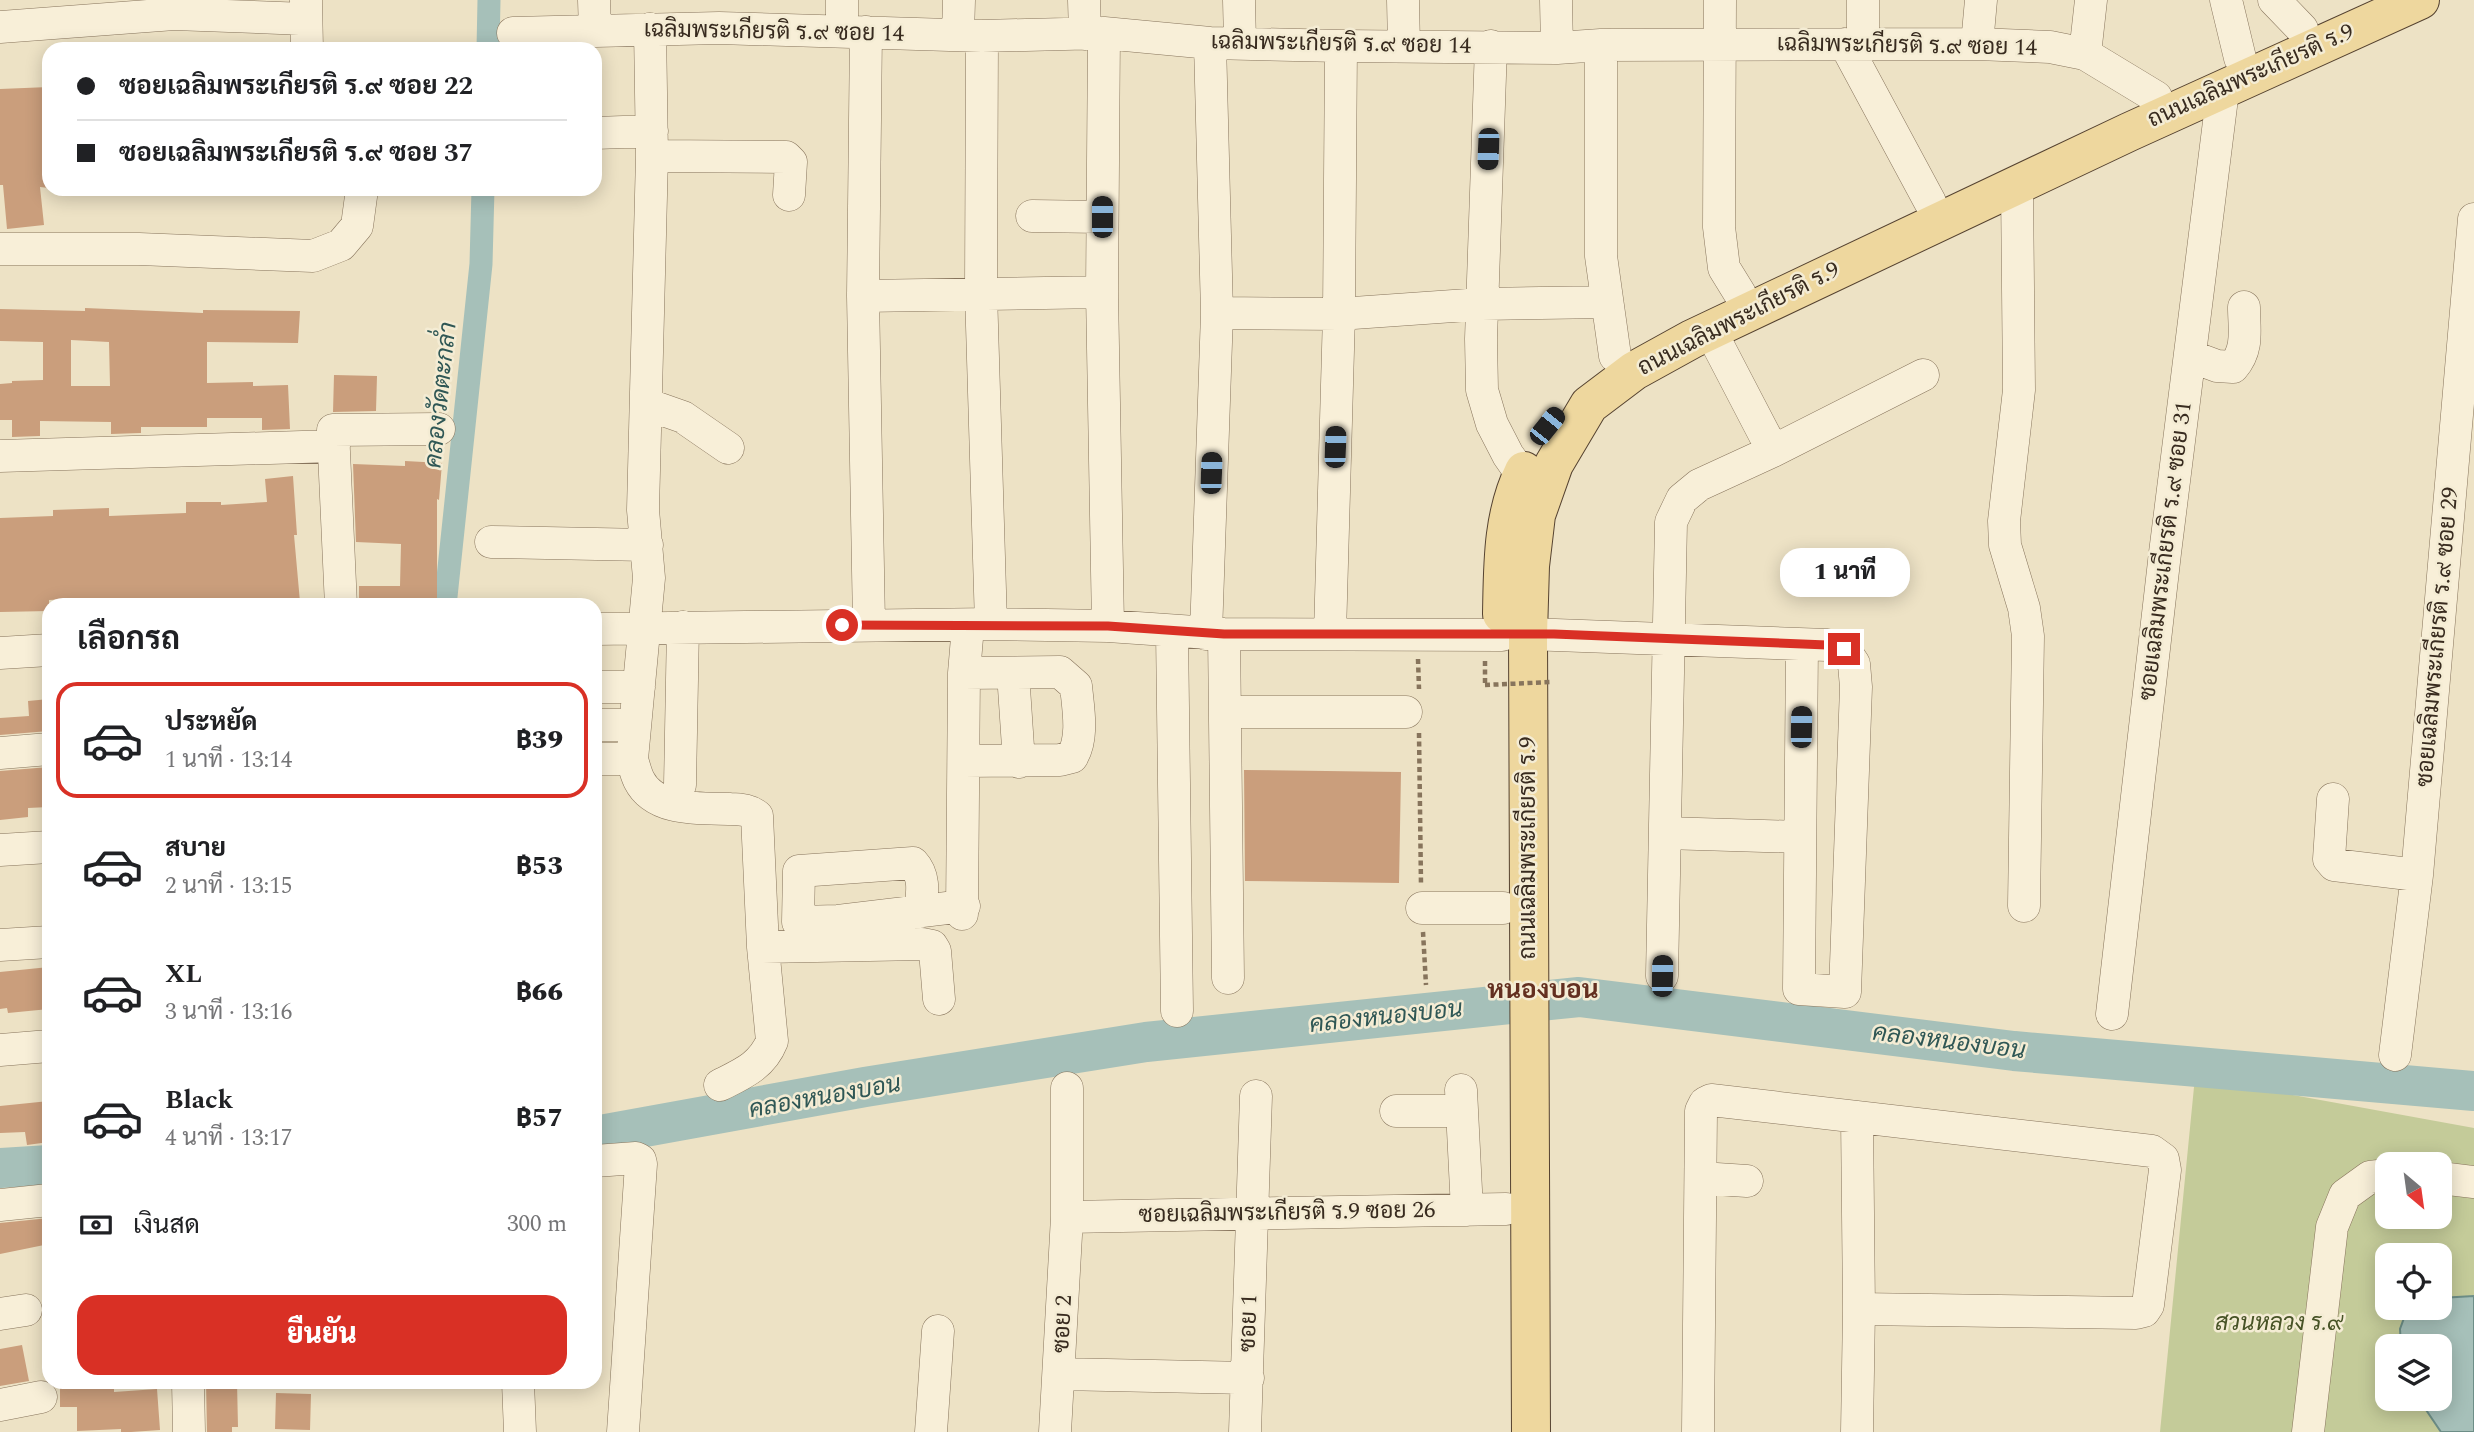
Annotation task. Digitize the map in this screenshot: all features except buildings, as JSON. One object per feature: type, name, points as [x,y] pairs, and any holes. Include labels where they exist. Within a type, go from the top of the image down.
[{"type":"main road","name":"ถนนเฉลิมพระเกียรติ ร.9","points":[[1531,1432],[1505,642],[1530,566],[1536,515],[1554,464],[1589,405],[1634,370],[1710,330],[2017,186],[2232,74],[2301,29],[2362,0]]},
{"type":"main road","name":"ถนนเฉลิมพระเกียรติ ร.9","points":[[1517,984],[1503,908],[1504,545],[1510,512],[1522,475],[1547,426],[1573,394],[1615,356],[1930,202],[2156,97],[2232,74],[2420,0]]},
{"type":"main road","name":"ถนนเฉลิมพระเกียรติ ร.9","points":[[1505,1432],[1506,1209],[1518,1042]]},
{"type":"street","points":[[842,0],[854,32],[863,296],[869,624]]},
{"type":"street","points":[[763,935],[798,922],[817,923],[963,910],[964,673],[980,625],[981,292],[970,36],[959,0]]},
{"type":"street","points":[[1084,0],[1095,33],[1102,217],[1108,626]]},
{"type":"street","points":[[1228,978],[1225,712],[1215,634],[1217,313],[1225,43],[1240,0]]},
{"type":"street","points":[[1403,0],[1404,46]]},
{"type":"street","points":[[1556,0],[1557,48]]},
{"type":"street","points":[[1720,0],[1719,226],[1724,268],[1740,294]]},
{"type":"street","points":[[1863,0],[1854,44],[1930,202]]},
{"type":"street","points":[[1977,44],[1981,0]]},
{"type":"street","points":[[2085,54],[2091,0]]},
{"type":"street","points":[[2225,0],[2232,74]]},
{"type":"street","points":[[2274,0],[2301,29]]},
{"type":"street","points":[[0,27],[173,7],[306,23]]},
{"type":"street","name":"เฉลิมพระเกียรติ ร.๙ ซอย 14","points":[[513,33],[595,15],[650,29],[719,14],[854,32],[970,36],[1095,33],[1225,43],[1340,46],[1557,48],[1601,45],[1977,44],[2050,47],[2085,54],[2156,97]]},
{"type":"street","points":[[650,29],[652,143],[643,510],[649,578],[632,759],[639,782],[665,802],[689,807],[740,809],[755,813],[758,819],[763,935],[772,1041],[767,1054],[759,1063],[720,1085]]},
{"type":"street","points":[[1601,45],[1601,256],[1615,356]]},
{"type":"street","points":[[1330,634],[1339,314],[1340,46]]},
{"type":"street","points":[[1491,46],[1482,304],[1482,390],[1492,424],[1522,475]]},
{"type":"street","name":"ซอยเฉลิมพระเกียรติ ร.๙ ซอย 31","points":[[2112,1013],[2190,356],[2232,74]]},
{"type":"street","points":[[602,134],[652,143],[786,157],[791,162],[789,195]]},
{"type":"street","points":[[2017,186],[2019,390],[2004,522],[2005,545],[2024,608],[2028,636],[2024,906]]},
{"type":"street","points":[[0,249],[139,249],[313,256],[341,245],[356,226],[361,196]]},
{"type":"street","points":[[1032,216],[1102,217]]},
{"type":"street","name":"ซอยเฉลิมพระเกียรติ ร.๙ ซอย 29","points":[[2395,1055],[2417,875],[2474,219]]},
{"type":"street","points":[[863,296],[1102,292]]},
{"type":"street","points":[[1217,313],[1339,314],[1482,304],[1606,302]]},
{"type":"street","points":[[2190,356],[2217,366],[2233,367],[2242,357],[2245,344],[2244,307]]},
{"type":"street","points":[[1710,330],[1773,451]]},
{"type":"street","points":[[1662,976],[1671,522],[1682,499],[1699,485],[1923,375]]},
{"type":"street","points":[[646,404],[683,417],[728,448]]},
{"type":"street","points":[[341,598],[333,430],[439,429]]},
{"type":"street","points":[[0,456],[334,446]]},
{"type":"street","points":[[492,542],[647,545]]},
{"type":"street","points":[[602,629],[869,624],[1108,626],[1215,634],[1418,634],[1505,642],[1670,639],[1827,645],[1844,649],[1854,664],[1856,687],[1845,992],[1799,989],[1802,645]]},
{"type":"street","points":[[680,785],[683,627]]},
{"type":"street","points":[[1172,632],[1177,1011]]},
{"type":"street","points":[[0,653],[42,650]]},
{"type":"street","points":[[964,673],[1060,672],[1076,686],[1079,716],[1078,747],[1072,757],[1060,761],[964,761]]},
{"type":"street","points":[[1013,673],[1019,762]]},
{"type":"street","points":[[602,687],[639,687]]},
{"type":"street","points":[[1225,712],[1414,715]]},
{"type":"street","points":[[602,725],[635,725]]},
{"type":"street","points":[[0,753],[42,750]]},
{"type":"street","points":[[602,759],[632,759]]},
{"type":"street","points":[[2333,799],[2329,859],[2334,865],[2417,875]]},
{"type":"street","points":[[1665,833],[1800,837]]},
{"type":"street","points":[[0,850],[42,847]]},
{"type":"street","points":[[760,874],[913,863],[920,870],[923,880],[920,912]]},
{"type":"street","points":[[798,922],[799,871]]},
{"type":"street","points":[[1422,908],[1503,908]]},
{"type":"street","points":[[763,935],[932,946],[935,951],[939,999]]},
{"type":"street","points":[[0,945],[42,942]]},
{"type":"street","points":[[0,1050],[42,1047]]},
{"type":"street","name":"ซอย 2","points":[[1055,1432],[1068,1217],[1067,1087]]},
{"type":"street","name":"ซอย 1","points":[[1245,1432],[1256,1096]]},
{"type":"street","points":[[1396,1111],[1461,1100],[1467,1210]]},
{"type":"street","points":[[1698,1432],[1701,1111],[1705,1103],[1711,1100],[2152,1151],[2163,1159],[2165,1170],[2148,1305],[2144,1311],[1859,1309]]},
{"type":"street","points":[[1857,1117],[1857,1432]]},
{"type":"street","points":[[602,1160],[636,1158],[641,1164],[623,1432]]},
{"type":"street","points":[[2308,1432],[2332,1227],[2345,1195],[2370,1177],[2375,1176]]},
{"type":"street","points":[[1701,1178],[1747,1181]]},
{"type":"street","points":[[2452,1179],[2474,1182]]},
{"type":"street","points":[[0,1205],[42,1201]]},
{"type":"street","name":"ซอยเฉลิมพระเกียรติ ร.9 ซอย 26","points":[[1068,1217],[1506,1209]]},
{"type":"street","points":[[931,1432],[938,1331]]},
{"type":"street","points":[[1060,1374],[1248,1378]]},
{"type":"street","points":[[188,1389],[189,1432]]},
{"type":"street","points":[[518,1389],[520,1432]]},
{"type":"street","points":[[0,1405],[41,1397]]},
{"type":"path","points":[[1418,634],[1414,715],[1426,985]]},
{"type":"path","points":[[1505,642],[1485,685],[1552,682]]},
{"type":"green space","name":"สวนหลวง ร.๙","points":[[2195,1077],[2474,1128],[2474,1432],[2160,1432]]},
{"type":"water","points":[[2474,1296],[2474,1432],[2441,1432],[2427,1411],[2452,1411],[2452,1334],[2400,1334],[2403,1320],[2452,1320],[2452,1297]]},
{"type":"waterway","name":"คลองวัดตะกล่ำ","points":[[488,42],[489,0]]},
{"type":"waterway","name":"คลองวัดตะกล่ำ","points":[[446,598],[481,264],[483,196]]},
{"type":"waterway","name":"คลองหนองบอน","points":[[602,1135],[865,1087],[1146,1042],[1579,997],[2014,1051],[2474,1091]]},
{"type":"waterway","name":"คลองหนองบอน","points":[[0,1168],[42,1165]]},
{"type":"district","name":"หนองบอน","points":[[1543,990]]},
{"type":"route","points":[[842,625],[1108,626],[1224,634],[1554,634],[1827,645],[1844,649]]}]
